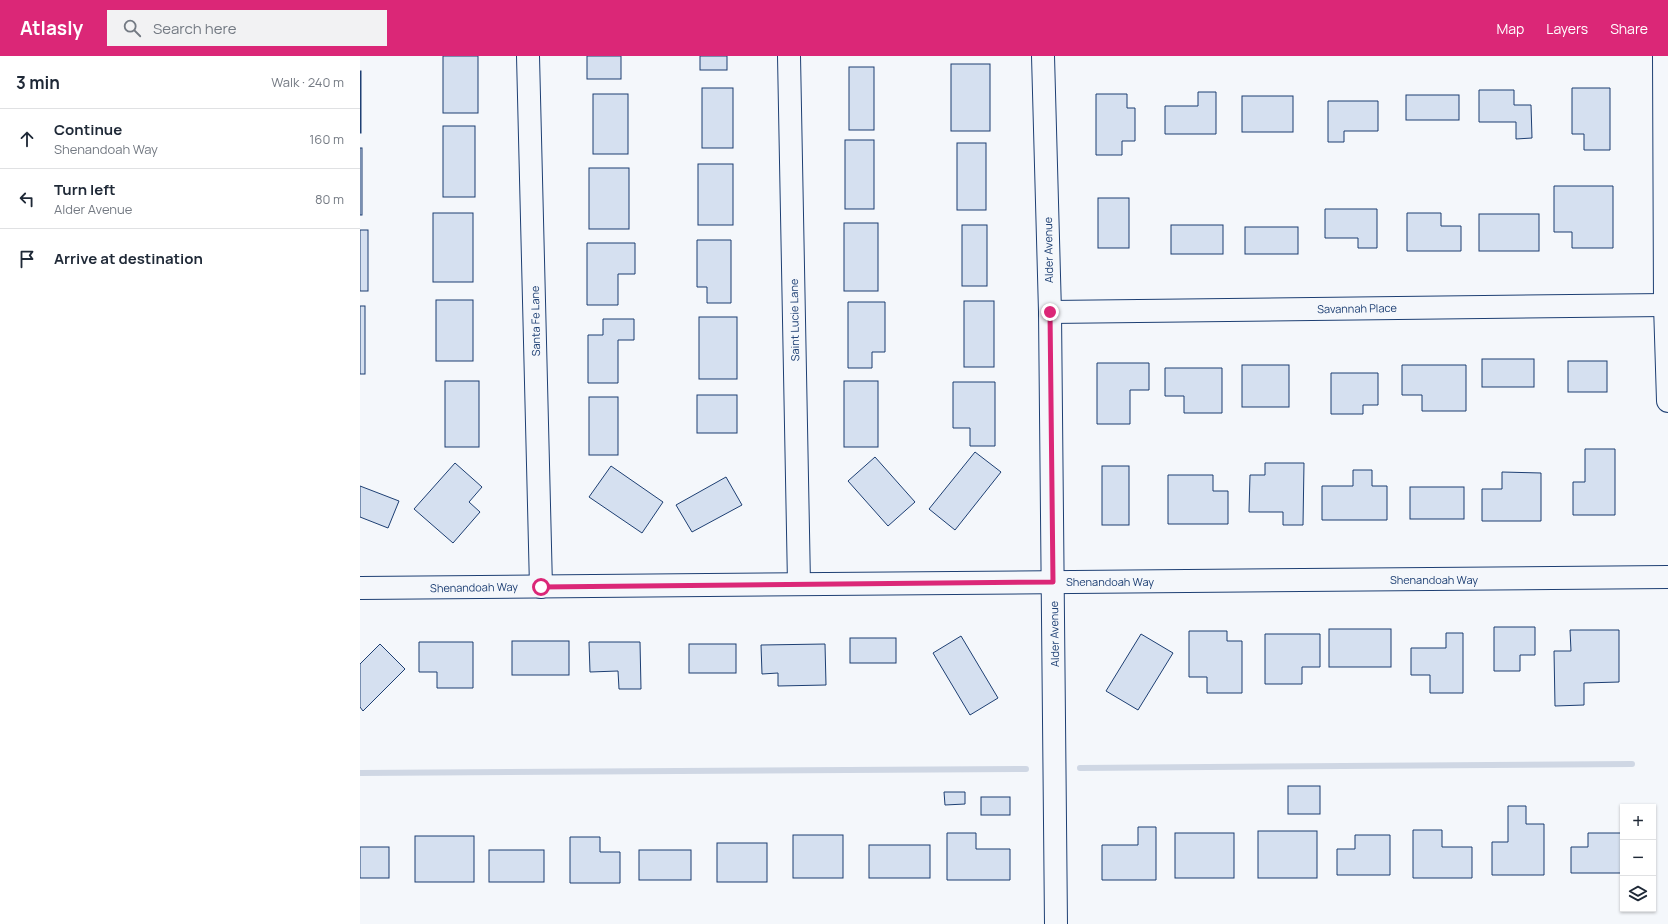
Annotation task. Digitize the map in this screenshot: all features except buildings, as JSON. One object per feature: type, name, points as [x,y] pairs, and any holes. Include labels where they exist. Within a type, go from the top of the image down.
[{"type":"street","name":"Santa Fe Lane","points":[[528,56],[541,587]]},
{"type":"street","name":"Saint Lucie Lane","points":[[789,56],[799,584]]},
{"type":"street","name":"Alder Avenue","points":[[1043,56],[1050,312],[1056,924]]},
{"type":"street","points":[[1664,56],[1665,305],[1668,401]]},
{"type":"street","name":"Savannah Place","points":[[1050,312],[1665,305]]},
{"type":"street","name":"Shenandoah Way","points":[[360,588],[1668,577]]},
{"type":"waterway","points":[[1080,768],[1632,764]]},
{"type":"waterway","points":[[360,773],[1026,769]]},
{"type":"route","points":[[541,587],[1053,582],[1050,312]]}]
